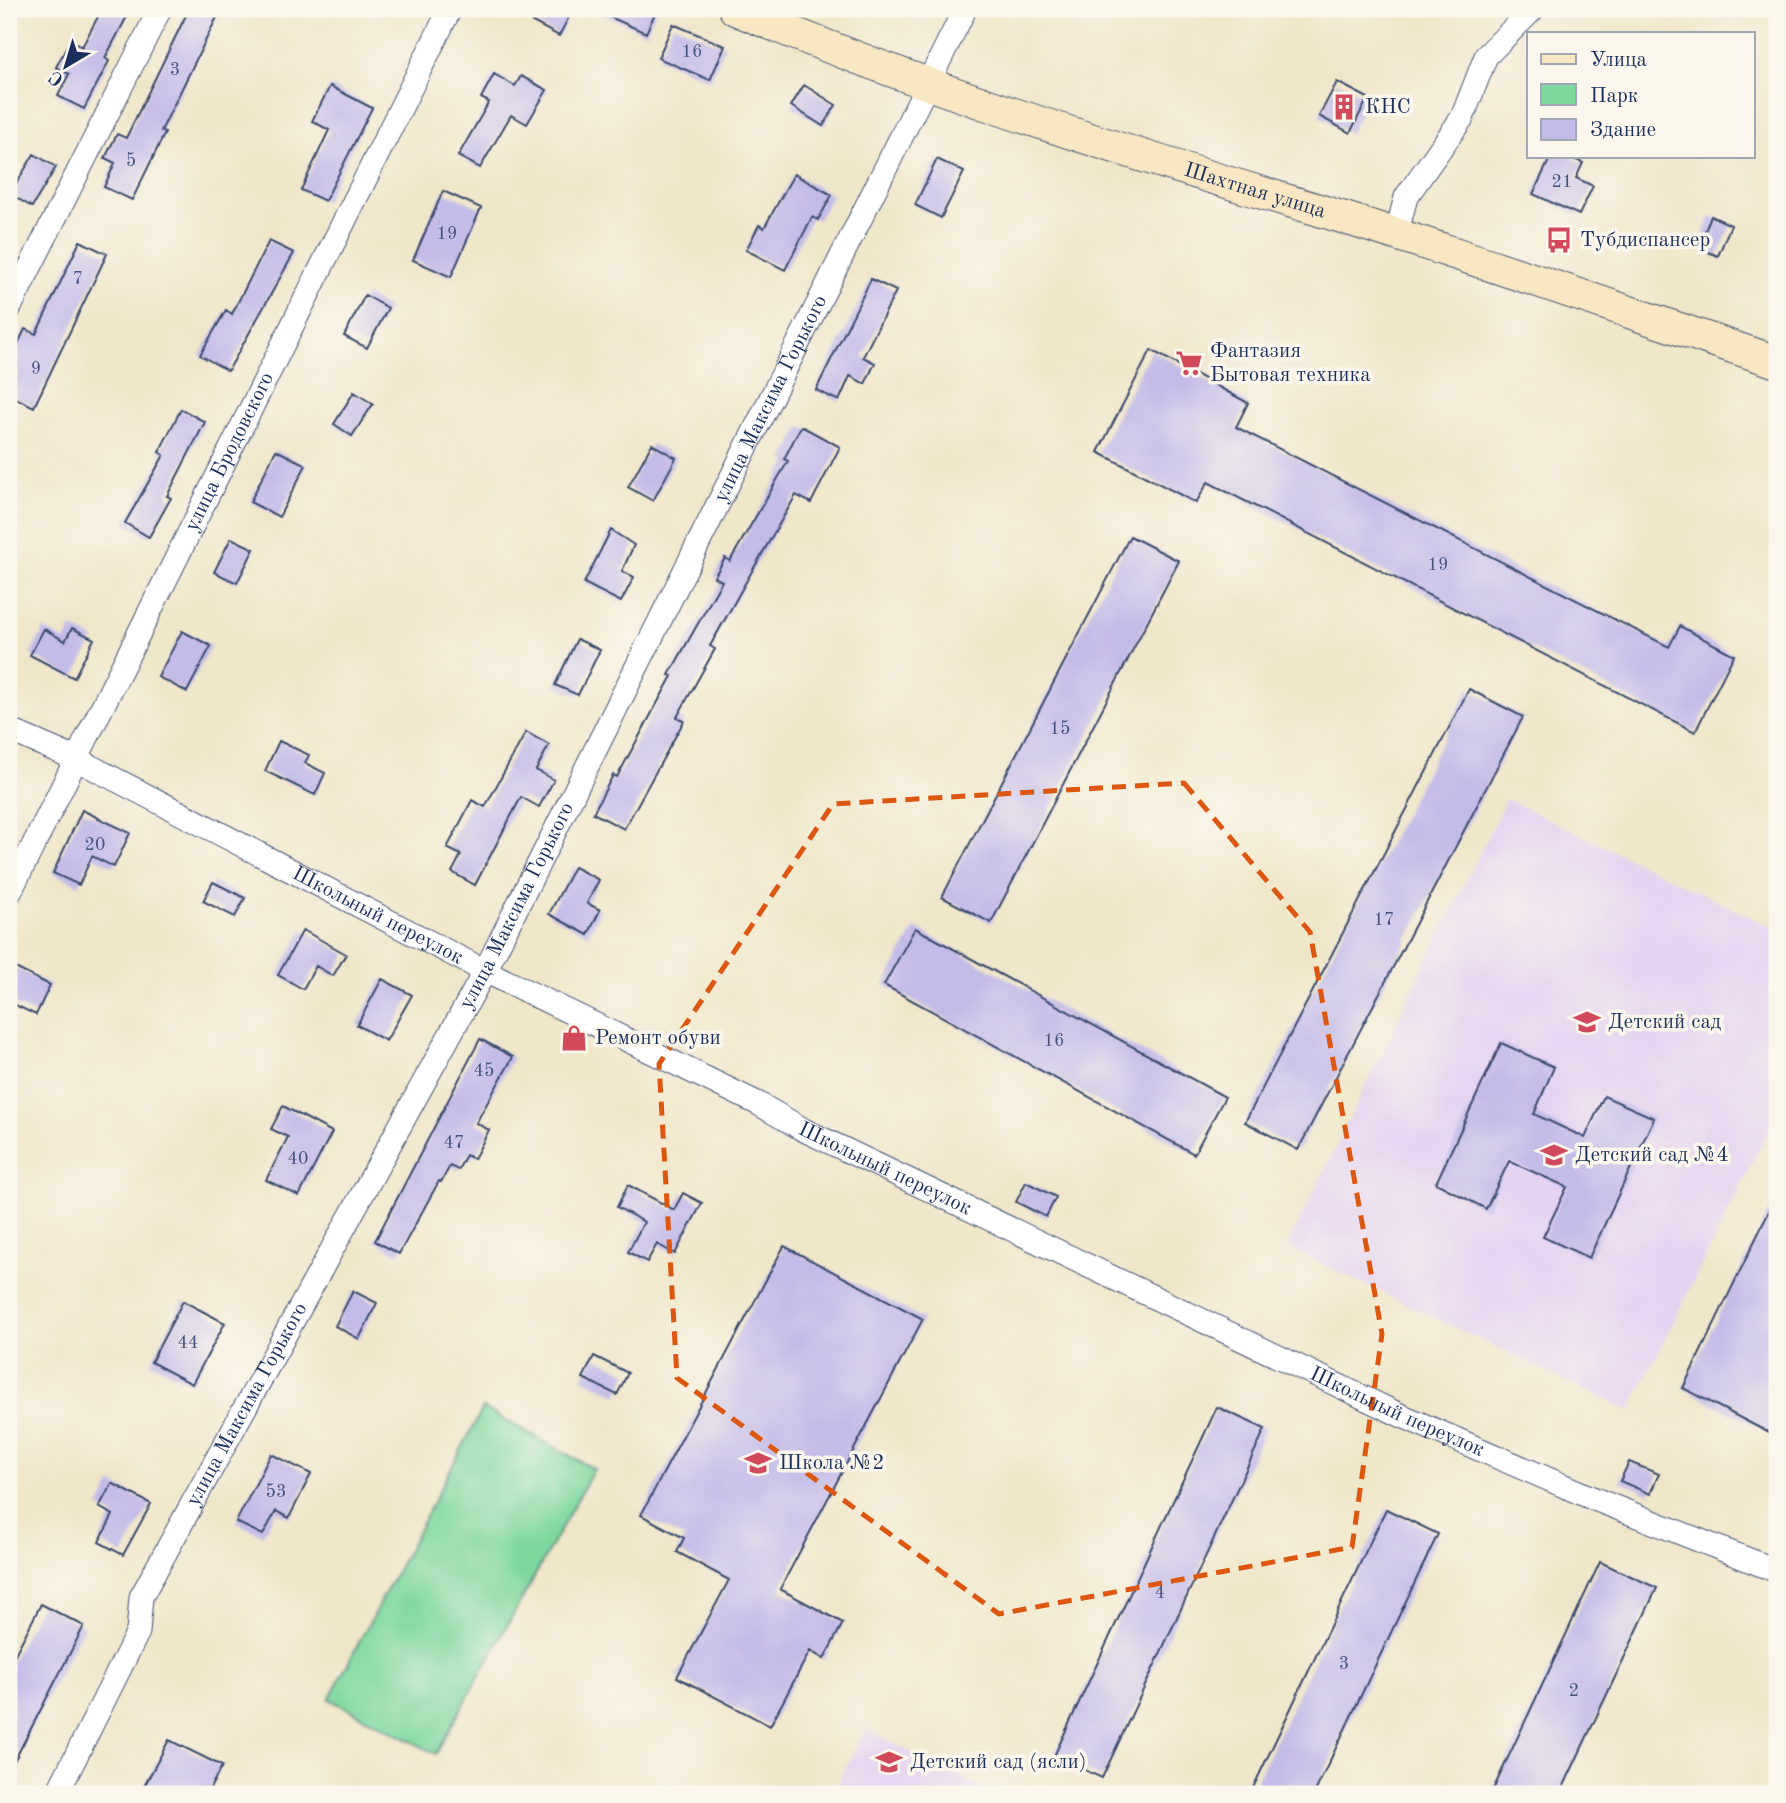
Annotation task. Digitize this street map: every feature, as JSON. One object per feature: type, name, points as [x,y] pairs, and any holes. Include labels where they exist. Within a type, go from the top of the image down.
[{"type":"main road","name":"Шахтная улица","points":[[736,9],[926,82],[1189,173],[1396,235],[1777,362]]},
{"type":"street","points":[[9,309],[160,9]]},
{"type":"street","name":"улица Бродовского","points":[[9,894],[450,9]]},
{"type":"street","name":"улица Максима Горького","points":[[57,1794],[138,1632],[141,1597],[485,971],[926,82],[965,9]]},
{"type":"street","points":[[1396,235],[1406,197],[1462,118],[1486,56],[1534,9]]},
{"type":"street","name":"Школьный переулок","points":[[9,730],[76,759],[485,971],[758,1104],[804,1130],[1400,1415],[1592,1498],[1777,1571]]},
{"type":"highlighted area","points":[[1184,783],[1310,932],[1382,1334],[1352,1547],[999,1614],[677,1378],[659,1064],[833,804]]},
{"type":"shaded area","name":"Детский сад","points":[[1506,799],[1777,930],[1777,1113],[1629,1411],[1287,1247]]},
{"type":"shaded area","name":"Детский сад (ясли)","points":[[866,1729],[993,1794],[832,1794]]},
{"type":"green space","points":[[483,1408],[594,1469],[436,1754],[329,1699]]},
{"type":"building","points":[[102,9],[131,9],[105,58],[109,61],[84,109],[58,96],[69,74],[56,67],[70,41],[82,47]]},
{"type":"building","points":[[189,9],[221,9],[161,131],[165,133],[132,200],[104,187],[115,163],[105,158],[117,134],[126,138]]},
{"type":"building","points":[[508,9],[573,9],[559,36]]},
{"type":"building","points":[[592,9],[657,9],[646,33]]},
{"type":"building","points":[[673,24],[725,46],[710,80],[658,58]]},
{"type":"building","points":[[494,74],[515,86],[521,76],[547,90],[527,124],[511,115],[480,168],[458,156],[489,102],[481,98]]},
{"type":"building","name":"КНС","points":[[1337,82],[1368,98],[1350,133],[1319,116]]},
{"type":"building","points":[[804,85],[836,105],[823,126],[791,106]]},
{"type":"building","points":[[330,86],[372,108],[325,201],[301,190],[329,130],[312,121]]},
{"type":"building","points":[[34,154],[56,167],[32,207],[10,194]]},
{"type":"building","points":[[1550,158],[1572,158],[1583,163],[1576,178],[1593,186],[1579,215],[1533,194]]},
{"type":"building","points":[[937,159],[964,172],[941,218],[915,205]]},
{"type":"building","points":[[794,174],[832,195],[818,220],[812,217],[785,270],[746,250],[759,225],[764,228]]},
{"type":"building","points":[[443,191],[481,208],[451,277],[413,260]]},
{"type":"building","points":[[1711,216],[1731,225],[1718,256],[1698,248]]},
{"type":"building","points":[[80,241],[107,254],[34,407],[9,395],[9,363],[25,329],[36,334]]},
{"type":"building","points":[[269,241],[294,253],[228,371],[200,355],[226,310],[232,314]]},
{"type":"building","points":[[871,279],[896,291],[863,357],[875,363],[865,384],[850,376],[839,401],[816,390]]},
{"type":"building","points":[[365,295],[388,308],[367,348],[344,336]]},
{"type":"building","points":[[1151,350],[1248,403],[1236,427],[1669,647],[1680,626],[1734,655],[1695,732],[1208,482],[1196,503],[1098,452]]},
{"type":"building","points":[[354,392],[373,404],[352,436],[334,424]]},
{"type":"building","points":[[181,409],[205,422],[167,496],[171,498],[149,537],[125,523],[164,455],[159,452]]},
{"type":"building","points":[[801,426],[840,447],[811,503],[796,495],[751,573],[710,646],[715,649],[677,717],[684,721],[624,829],[593,813],[613,775],[617,777],[672,676],[669,675],[722,581],[714,577],[725,558],[730,561],[788,461],[784,459]]},
{"type":"building","points":[[652,444],[676,458],[653,501],[628,487]]},
{"type":"building","points":[[276,450],[306,465],[279,517],[250,502]]},
{"type":"building","points":[[611,530],[634,545],[622,571],[634,577],[621,602],[584,583]]},
{"type":"building","points":[[1130,536],[1179,561],[991,923],[942,897]]},
{"type":"building","points":[[231,538],[254,549],[237,583],[214,572]]},
{"type":"building","points":[[72,628],[94,639],[74,678],[30,655],[44,629],[65,641]]},
{"type":"building","points":[[182,631],[211,646],[187,692],[158,677]]},
{"type":"building","points":[[577,639],[600,650],[578,695],[555,685]]},
{"type":"building","points":[[1469,689],[1523,717],[1298,1150],[1245,1122]]},
{"type":"building","points":[[526,732],[549,745],[536,770],[554,780],[539,807],[521,797],[475,885],[452,872],[461,855],[447,848],[472,800],[485,807]]},
{"type":"building","points":[[279,741],[309,755],[305,763],[325,773],[315,795],[265,771]]},
{"type":"building","points":[[82,810],[130,833],[114,867],[92,856],[79,885],[53,873]]},
{"type":"building","points":[[574,867],[599,880],[587,903],[600,910],[588,935],[549,914]]},
{"type":"building","points":[[213,882],[245,898],[235,917],[203,901]]},
{"type":"building","points":[[915,928],[1225,1097],[1194,1154],[884,985]]},
{"type":"building","points":[[303,930],[346,954],[333,976],[316,966],[303,989],[278,975]]},
{"type":"building","points":[[9,965],[50,985],[36,1015],[9,1002]]},
{"type":"building","points":[[382,979],[412,995],[386,1041],[357,1025]]},
{"type":"building","points":[[480,1039],[513,1057],[476,1123],[489,1130],[474,1159],[466,1155],[458,1170],[450,1166],[441,1182],[439,1181],[399,1254],[375,1241]]},
{"type":"building","points":[[1501,1043],[1554,1067],[1534,1114],[1585,1138],[1604,1096],[1654,1118],[1589,1258],[1543,1237],[1567,1187],[1509,1161],[1486,1209],[1436,1183]]},
{"type":"building","points":[[283,1106],[332,1132],[299,1196],[266,1180],[288,1137],[271,1129]]},
{"type":"building","points":[[1026,1182],[1056,1197],[1046,1217],[1016,1202]]},
{"type":"building","points":[[628,1185],[674,1210],[683,1193],[702,1203],[675,1254],[657,1244],[647,1262],[628,1252],[644,1222],[617,1207]]},
{"type":"building","points":[[1777,1195],[1777,1437],[1683,1388]]},
{"type":"building","name":"Школа №2","points":[[784,1246],[923,1319],[780,1589],[843,1623],[824,1659],[810,1651],[770,1726],[677,1677],[729,1580],[677,1552],[684,1538],[641,1515]]},
{"type":"building","points":[[353,1291],[377,1303],[359,1339],[335,1326]]},
{"type":"building","points":[[183,1301],[225,1323],[192,1384],[151,1362]]},
{"type":"building","points":[[594,1356],[628,1373],[617,1395],[583,1378]]},
{"type":"building","points":[[1217,1407],[1265,1429],[1102,1778],[1054,1756]]},
{"type":"building","points":[[271,1454],[311,1474],[289,1518],[276,1511],[263,1535],[236,1522]]},
{"type":"building","points":[[1629,1462],[1659,1474],[1650,1494],[1620,1481]]},
{"type":"building","points":[[112,1483],[151,1504],[123,1555],[99,1542],[113,1515],[99,1507]]},
{"type":"building","points":[[1386,1509],[1438,1534],[1314,1794],[1250,1794]]},
{"type":"building","points":[[1600,1562],[1657,1588],[1560,1794],[1491,1794]]},
{"type":"building","points":[[41,1604],[84,1626],[9,1771],[9,1666]]},
{"type":"building","points":[[169,1740],[222,1766],[207,1794],[140,1794]]},
{"type":"place","name":"КНС","points":[[1344,107]]},
{"type":"place","name":"Тубдиспансер","points":[[1559,240]]},
{"type":"place","name":"Фантазия Бытовая техника","points":[[1189,363]]},
{"type":"place","name":"Детский сад","points":[[1587,1022]]},
{"type":"place","name":"Ремонт обуви","points":[[574,1038]]},
{"type":"place","name":"Детский сад №4","points":[[1554,1155]]},
{"type":"place","name":"Школа №2","points":[[758,1463]]},
{"type":"place","name":"Детский сад (ясли)","points":[[889,1762]]}]
